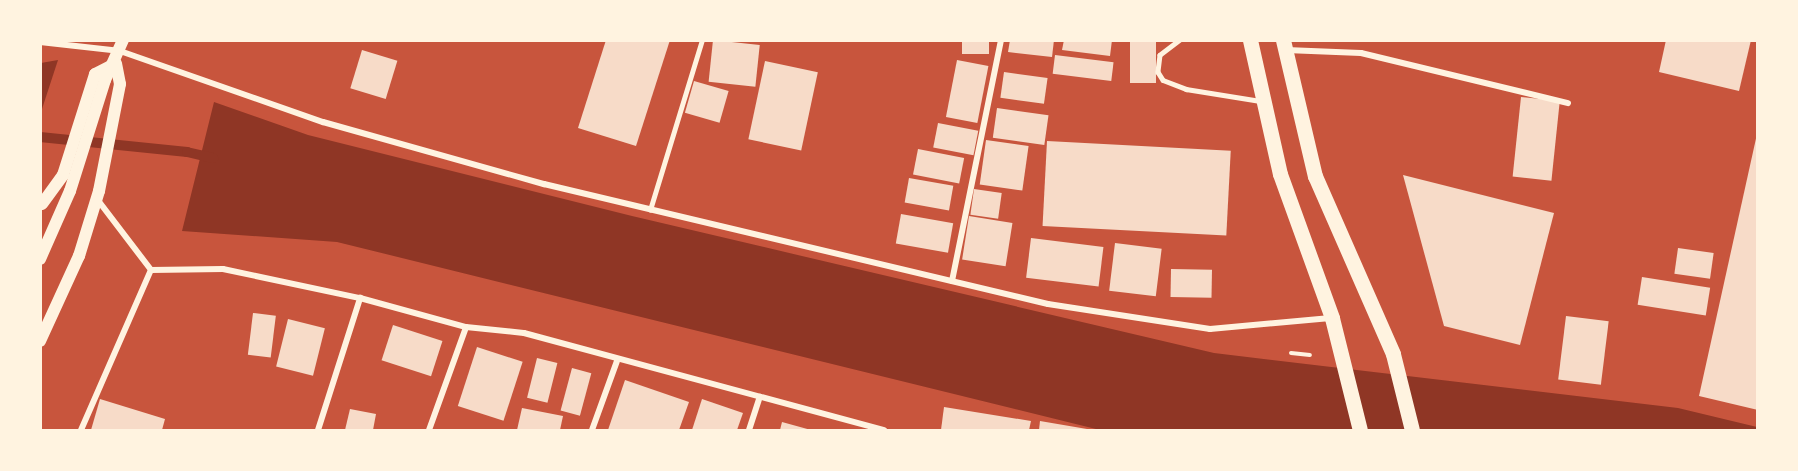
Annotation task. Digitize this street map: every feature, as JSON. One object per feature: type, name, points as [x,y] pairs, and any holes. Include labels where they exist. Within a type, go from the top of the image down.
[{"type":"main road","points":[[1250,40],[1280,174],[1332,318],[1360,430]]},
{"type":"main road","points":[[1284,45],[1314,176],[1393,354],[1412,430]]},
{"type":"main road","points":[[40,341],[79,256],[98,195],[120,84],[116,63],[121,46]]},
{"type":"main road","points":[[40,259],[68,178],[96,74],[116,63]]},
{"type":"main road","points":[[41,205],[68,178]]},
{"type":"street","points":[[952,282],[1001,40]]},
{"type":"street","points":[[40,42],[121,46],[323,122],[650,210],[1048,304],[1210,329],[1332,318]]},
{"type":"street","points":[[1284,45],[1361,54],[1568,103]]},
{"type":"street","points":[[98,195],[151,270]]},
{"type":"street","points":[[151,270],[223,269],[360,298],[466,327],[524,333],[617,361],[884,430]]},
{"type":"street","points":[[81,430],[151,270]]},
{"type":"street","points":[[318,430],[360,298]]},
{"type":"street","points":[[429,430],[466,327]]},
{"type":"street","points":[[592,430],[617,361]]},
{"type":"street","points":[[749,430],[760,397]]},
{"type":"lane","points":[[650,210],[702,40]]},
{"type":"lane","points":[[1180,40],[1160,55],[1158,72],[1163,80],[1186,89],[1263,102]]},
{"type":"path","points":[[1291,353],[1310,356]]},
{"type":"shaded area","points":[[58,60],[41,112],[41,63]]},
{"type":"shaded area","points":[[214,102],[308,135],[632,216],[1214,353],[1678,408],[1757,427],[1757,430],[1100,430],[337,242],[182,231]]},
{"type":"building","points":[[606,40],[670,40],[636,146],[578,128]]},
{"type":"building","points":[[713,40],[760,45],[755,87],[709,82]]},
{"type":"building","points":[[962,40],[989,40],[989,54],[962,54]]},
{"type":"building","points":[[1010,40],[1054,40],[1052,57],[1008,52]]},
{"type":"building","points":[[1064,40],[1112,40],[1110,56],[1062,50]]},
{"type":"building","points":[[1130,40],[1156,40],[1156,83],[1130,83]]},
{"type":"building","points":[[1666,40],[1751,40],[1739,91],[1659,72]]},
{"type":"building","points":[[362,50],[397,61],[386,99],[350,88]]},
{"type":"building","points":[[1055,55],[1114,62],[1111,81],[1053,74]]},
{"type":"building","points":[[957,60],[988,66],[977,123],[946,117]]},
{"type":"building","points":[[765,61],[818,72],[801,150],[748,139]]},
{"type":"building","points":[[1004,72],[1048,78],[1044,104],[1000,98]]},
{"type":"building","points":[[694,81],[729,91],[720,123],[685,113]]},
{"type":"building","points":[[1521,97],[1560,101],[1551,181],[1513,177]]},
{"type":"building","points":[[997,108],[1048,115],[1044,145],[993,138]]},
{"type":"building","points":[[938,123],[978,131],[973,155],[933,148]]},
{"type":"building","points":[[1758,135],[1758,410],[1699,396]]},
{"type":"building","points":[[986,140],[1029,146],[1022,191],[980,185]]},
{"type":"building","points":[[1047,141],[1231,151],[1226,236],[1043,226]]},
{"type":"building","points":[[918,149],[964,158],[959,183],[913,175]]},
{"type":"building","points":[[1403,175],[1554,213],[1520,345],[1444,326]]},
{"type":"building","points":[[909,178],[953,186],[949,210],[905,203]]},
{"type":"building","points":[[974,189],[1002,193],[998,219],[970,215]]},
{"type":"building","points":[[901,214],[953,223],[948,253],[896,244]]},
{"type":"building","points":[[969,216],[1012,223],[1006,266],[962,259]]},
{"type":"building","points":[[1031,238],[1103,247],[1099,287],[1026,278]]},
{"type":"building","points":[[1115,243],[1162,249],[1156,296],[1109,291]]},
{"type":"building","points":[[1678,248],[1714,253],[1710,279],[1674,274]]},
{"type":"building","points":[[1171,269],[1212,270],[1212,298],[1171,297]]},
{"type":"building","points":[[1642,277],[1710,288],[1706,315],[1638,305]]},
{"type":"building","points":[[253,313],[276,316],[271,357],[248,355]]},
{"type":"building","points":[[1566,316],[1609,321],[1601,385],[1558,380]]},
{"type":"building","points":[[288,319],[325,328],[313,376],[276,367]]},
{"type":"building","points":[[393,325],[442,341],[431,376],[382,360]]},
{"type":"building","points":[[477,347],[523,362],[503,421],[458,406]]},
{"type":"building","points":[[537,358],[557,363],[547,403],[527,398]]},
{"type":"building","points":[[572,368],[591,373],[580,416],[561,411]]},
{"type":"building","points":[[625,380],[689,402],[679,430],[608,430]]},
{"type":"building","points":[[100,399],[165,419],[162,430],[91,430]]},
{"type":"building","points":[[702,399],[743,413],[737,430],[692,430]]},
{"type":"building","points":[[944,407],[1031,421],[1029,430],[941,430]]},
{"type":"building","points":[[522,408],[563,416],[560,430],[517,430]]},
{"type":"building","points":[[350,409],[376,414],[373,430],[345,430]]},
{"type":"building","points":[[1040,421],[1087,429],[1087,430],[1039,430]]},
{"type":"building","points":[[782,422],[811,430],[780,430]]},
{"type":"waterway","points":[[40,137],[187,152],[213,158]]}]
